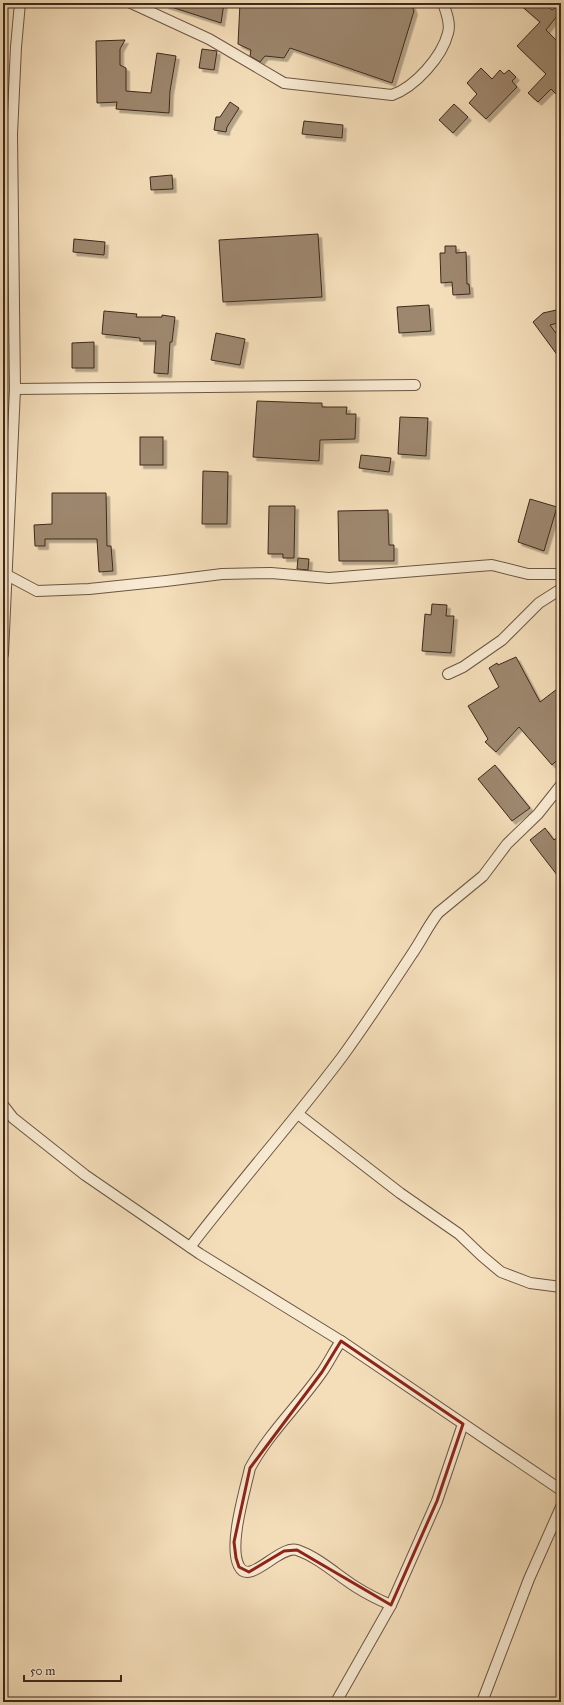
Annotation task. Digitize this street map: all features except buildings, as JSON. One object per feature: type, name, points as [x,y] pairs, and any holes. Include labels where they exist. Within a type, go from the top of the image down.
[{"type":"street","points":[[3,654],[15,389],[12,134],[16,47],[20,3]]},
{"type":"street","points":[[131,3],[209,39],[284,83],[392,95],[403,91],[424,74],[441,49],[448,32],[448,18],[443,3]]},
{"type":"street","points":[[15,389],[416,385]]},
{"type":"street","points":[[7,575],[37,591],[97,588],[222,574],[271,573],[329,578],[492,565],[528,574],[561,574]]},
{"type":"street","points":[[448,674],[463,667],[502,640],[539,603],[561,589]]},
{"type":"street","points":[[190,1247],[224,1203],[298,1114],[342,1057],[377,1008],[417,947],[432,920],[438,913],[487,872],[507,844],[538,814],[561,786]]},
{"type":"street","points":[[3,1105],[13,1118],[85,1175],[190,1247],[341,1341],[561,1490]]},
{"type":"street","points":[[298,1114],[400,1193],[459,1234],[501,1272],[530,1283],[561,1287]]},
{"type":"street","points":[[341,1341],[322,1372],[273,1434],[250,1468],[234,1542],[236,1558],[239,1567],[244,1571],[249,1572],[258,1569],[284,1551],[291,1549],[297,1550],[317,1561],[357,1588],[391,1606]]},
{"type":"street","points":[[336,1702],[391,1606],[437,1501],[463,1424]]},
{"type":"street","points":[[482,1702],[529,1579],[561,1507]]},
{"type":"highlighted area","points":[[341,1341],[463,1424],[437,1501],[391,1605],[297,1550],[284,1551],[249,1572],[239,1567],[236,1558],[234,1542],[250,1468],[322,1372]]}]
